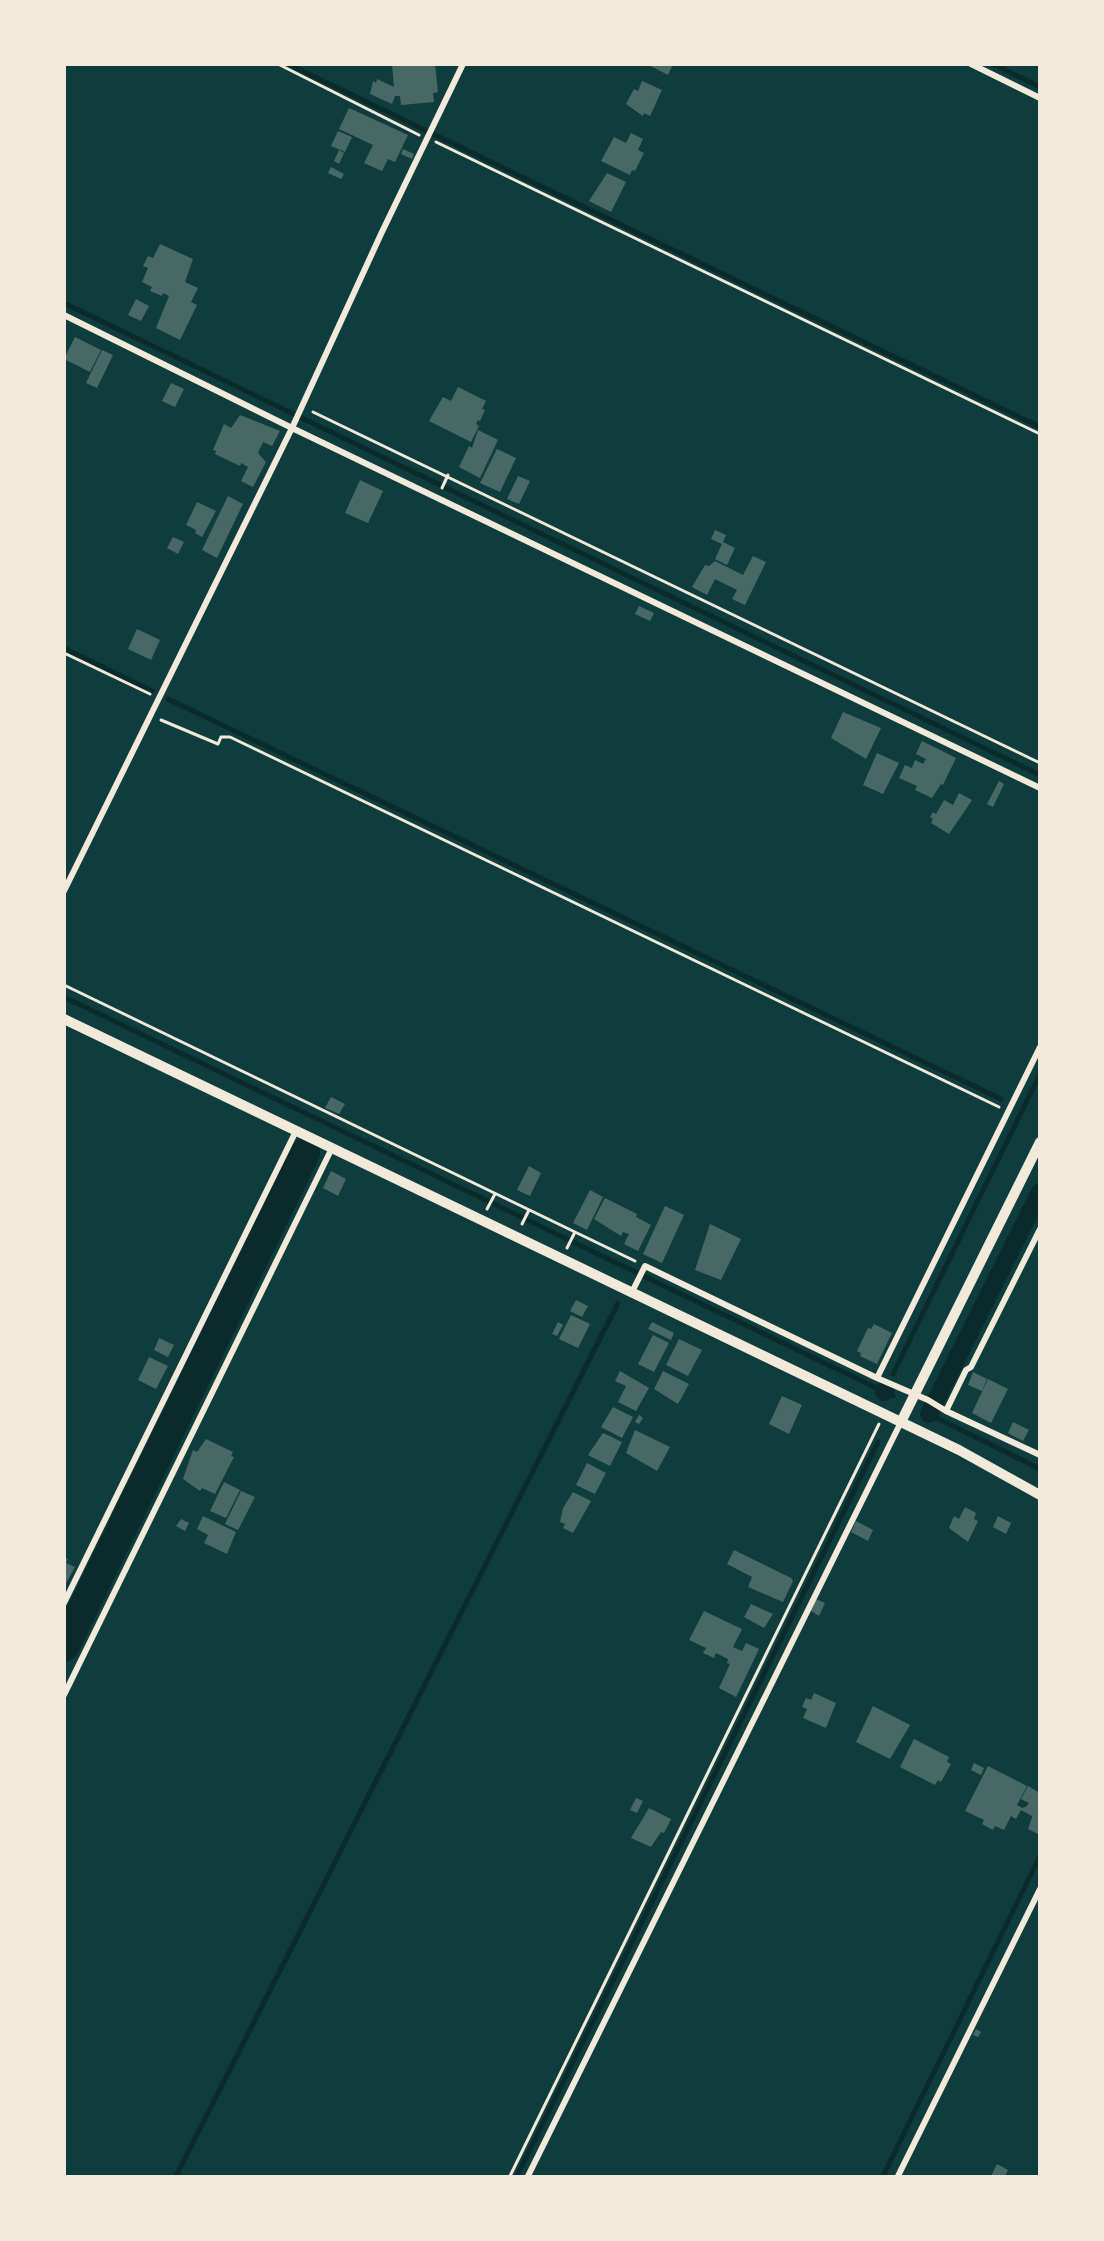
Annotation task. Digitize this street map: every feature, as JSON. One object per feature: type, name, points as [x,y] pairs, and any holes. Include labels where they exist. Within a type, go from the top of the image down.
[{"type":"street","points":[[64,891],[296,421],[463,64]]},
{"type":"street","points":[[971,64],[1040,98]]},
{"type":"street","points":[[64,315],[292,428],[1040,788]]},
{"type":"street","points":[[64,1019],[959,1450],[1040,1495]]},
{"type":"street","points":[[877,1378],[1040,1047]]},
{"type":"street","points":[[64,1603],[296,1131]]},
{"type":"street","points":[[528,2176],[1040,1142]]},
{"type":"street","points":[[64,1695],[332,1148]]},
{"type":"street","points":[[946,1411],[966,1370],[971,1367],[1040,1228]]},
{"type":"street","points":[[631,1294],[644,1267],[1040,1455]]},
{"type":"street","points":[[898,2176],[1040,1889]]},
{"type":"path","points":[[278,64],[429,135],[1040,434]]},
{"type":"path","points":[[301,408],[447,477],[688,597],[1040,764]]},
{"type":"path","points":[[440,491],[447,477]]},
{"type":"path","points":[[64,653],[160,699]]},
{"type":"path","points":[[152,715],[218,744],[221,737],[230,737],[1008,1111]]},
{"type":"path","points":[[64,985],[644,1267]]},
{"type":"path","points":[[487,1208],[495,1195]]},
{"type":"path","points":[[521,1225],[528,1211]]},
{"type":"path","points":[[568,1247],[574,1233]]},
{"type":"path","points":[[510,2176],[666,1853],[743,1705],[884,1415]]},
{"type":"path","points":[[666,1853],[671,1855]]},
{"type":"building","points":[[392,64],[435,64],[438,92],[433,93],[434,102],[401,105],[400,96],[395,96],[392,104],[370,94],[373,81],[376,83],[377,79],[394,87]]},
{"type":"building","points":[[647,64],[673,64],[668,75]]},
{"type":"building","points":[[642,81],[662,90],[650,116],[644,113],[643,116],[626,104],[634,89],[638,91]]},
{"type":"building","points":[[349,108],[408,135],[395,162],[388,159],[382,171],[364,163],[373,145],[339,129]]},
{"type":"building","points":[[338,131],[352,137],[345,152],[331,146]]},
{"type":"building","points":[[631,133],[643,139],[638,150],[644,153],[635,171],[632,170],[630,175],[601,161],[614,137],[626,143]]},
{"type":"building","points":[[403,149],[414,154],[412,159],[401,154]]},
{"type":"building","points":[[339,150],[344,153],[339,164],[334,161]]},
{"type":"building","points":[[331,167],[344,174],[341,179],[328,173]]},
{"type":"building","points":[[607,173],[626,182],[611,212],[589,201]]},
{"type":"building","points":[[160,244],[193,259],[185,282],[198,288],[191,302],[197,305],[180,340],[156,328],[169,296],[150,291],[152,287],[142,282],[148,268],[143,266],[148,256],[153,258]]},
{"type":"building","points":[[136,299],[149,306],[141,321],[128,315]]},
{"type":"building","points":[[75,337],[101,350],[90,372],[64,359]]},
{"type":"building","points":[[102,350],[113,355],[97,388],[86,383]]},
{"type":"building","points":[[171,383],[184,389],[175,407],[162,401]]},
{"type":"building","points":[[458,387],[486,401],[482,409],[485,410],[476,424],[479,426],[471,442],[429,421],[443,397],[451,401]]},
{"type":"building","points":[[240,415],[280,431],[272,446],[263,442],[258,453],[266,462],[253,487],[241,481],[248,467],[241,463],[240,466],[215,454],[216,451],[213,450],[224,424],[231,428]]},
{"type":"building","points":[[478,430],[498,440],[480,478],[459,467],[469,446],[472,448]]},
{"type":"building","points":[[497,449],[516,458],[500,492],[480,483]]},
{"type":"building","points":[[518,476],[530,481],[519,504],[507,499]]},
{"type":"building","points":[[360,480],[383,491],[368,523],[345,513]]},
{"type":"building","points":[[228,496],[243,504],[217,558],[202,550]]},
{"type":"building","points":[[197,502],[216,511],[202,537],[195,533],[196,530],[186,525]]},
{"type":"building","points":[[715,530],[726,535],[723,542],[735,548],[727,565],[715,559],[722,544],[711,539]]},
{"type":"building","points":[[173,537],[184,542],[178,554],[167,548]]},
{"type":"building","points":[[753,556],[766,562],[745,605],[732,599],[737,590],[715,579],[707,595],[692,587],[705,565],[709,566],[715,561],[743,575]]},
{"type":"building","points":[[639,606],[654,613],[650,621],[635,614]]},
{"type":"building","points":[[137,629],[160,640],[151,660],[128,649]]},
{"type":"building","points":[[843,712],[881,728],[866,759],[831,738]]},
{"type":"building","points":[[922,741],[956,758],[943,785],[941,784],[932,798],[915,790],[917,786],[899,778],[905,765],[912,768],[915,760],[923,764],[926,759],[916,754]]},
{"type":"building","points":[[877,753],[899,763],[883,794],[863,785]]},
{"type":"building","points":[[999,781],[1004,784],[993,807],[987,804]]},
{"type":"building","points":[[959,793],[972,800],[949,834],[931,823],[933,819],[930,817],[933,812],[936,814],[944,800],[953,805]]},
{"type":"building","points":[[331,1097],[345,1104],[339,1114],[325,1108]]},
{"type":"building","points":[[529,1166],[541,1173],[530,1196],[517,1190]]},
{"type":"building","points":[[331,1171],[346,1179],[338,1196],[323,1188]]},
{"type":"building","points":[[590,1190],[603,1197],[587,1230],[573,1223]]},
{"type":"building","points":[[605,1198],[637,1214],[636,1217],[651,1225],[638,1251],[624,1244],[629,1234],[623,1232],[621,1236],[594,1219]]},
{"type":"building","points":[[665,1206],[684,1215],[662,1263],[643,1254]]},
{"type":"building","points":[[710,1224],[741,1239],[721,1280],[695,1270]]},
{"type":"building","points":[[576,1300],[588,1306],[582,1317],[570,1311]]},
{"type":"building","points":[[571,1315],[590,1324],[578,1348],[559,1339]]},
{"type":"building","points":[[558,1322],[563,1325],[557,1336],[552,1334]]},
{"type":"building","points":[[652,1322],[674,1333],[671,1340],[648,1329]]},
{"type":"building","points":[[874,1324],[892,1333],[877,1364],[860,1356],[861,1353],[857,1351],[868,1328],[871,1329]]},
{"type":"building","points":[[653,1335],[669,1343],[654,1372],[638,1364]]},
{"type":"building","points":[[159,1338],[174,1345],[168,1357],[154,1350]]},
{"type":"building","points":[[679,1339],[702,1350],[688,1376],[666,1365]]},
{"type":"building","points":[[149,1357],[168,1366],[156,1389],[138,1380]]},
{"type":"building","points":[[620,1371],[649,1388],[636,1411],[618,1402],[626,1386],[615,1381]]},
{"type":"building","points":[[663,1371],[689,1384],[678,1404],[654,1389]]},
{"type":"building","points":[[973,1372],[987,1379],[982,1391],[968,1385]]},
{"type":"building","points":[[988,1379],[1008,1389],[991,1423],[972,1413]]},
{"type":"building","points":[[782,1396],[802,1405],[789,1434],[769,1424]]},
{"type":"building","points":[[613,1407],[633,1417],[622,1438],[601,1427]]},
{"type":"building","points":[[639,1415],[643,1418],[639,1424],[635,1422]]},
{"type":"building","points":[[1013,1422],[1029,1430],[1023,1441],[1008,1433]]},
{"type":"building","points":[[635,1430],[670,1447],[657,1471],[626,1453]]},
{"type":"building","points":[[603,1433],[622,1442],[610,1466],[588,1455]]},
{"type":"building","points":[[206,1439],[233,1452],[231,1456],[234,1457],[215,1494],[202,1488],[200,1491],[183,1479],[193,1450],[197,1452]]},
{"type":"building","points":[[587,1463],[606,1473],[595,1494],[576,1485]]},
{"type":"building","points":[[224,1482],[240,1490],[226,1518],[210,1511]]},
{"type":"building","points":[[241,1491],[255,1497],[238,1530],[225,1524]]},
{"type":"building","points":[[573,1492],[591,1501],[573,1533],[563,1528],[565,1524],[560,1522],[563,1508]]},
{"type":"building","points":[[965,1507],[976,1513],[974,1519],[978,1521],[968,1542],[949,1528],[954,1516],[959,1519]]},
{"type":"building","points":[[203,1516],[236,1532],[227,1554],[204,1543],[208,1535],[197,1529]]},
{"type":"building","points":[[998,1516],[1011,1523],[1006,1534],[993,1527]]},
{"type":"building","points":[[181,1519],[189,1523],[185,1531],[176,1526]]},
{"type":"building","points":[[856,1521],[873,1530],[868,1541],[851,1532]]},
{"type":"building","points":[[734,1550],[791,1578],[793,1581],[783,1602],[748,1587],[752,1577],[727,1564]]},
{"type":"building","points":[[64,1558],[68,1559],[66,1563],[75,1567],[64,1587]]},
{"type":"building","points":[[816,1599],[825,1603],[819,1616],[811,1611]]},
{"type":"building","points":[[751,1604],[773,1614],[764,1628],[744,1617]]},
{"type":"building","points":[[704,1611],[742,1629],[733,1647],[742,1651],[746,1643],[759,1649],[736,1697],[719,1688],[730,1664],[727,1663],[728,1659],[716,1653],[714,1658],[703,1653],[706,1648],[689,1640]]},
{"type":"building","points":[[814,1693],[836,1703],[826,1728],[803,1718],[807,1709],[802,1707],[806,1698],[811,1700]]},
{"type":"building","points":[[873,1706],[910,1725],[890,1759],[856,1742]]},
{"type":"building","points":[[914,1739],[949,1757],[947,1762],[951,1764],[941,1782],[938,1780],[935,1785],[900,1767]]},
{"type":"building","points":[[974,1763],[984,1768],[981,1775],[971,1770]]},
{"type":"building","points":[[988,1766],[1027,1786],[1017,1805],[1022,1808],[1029,1803],[1021,1799],[1028,1786],[1040,1793],[1040,1835],[1028,1829],[1033,1814],[1032,1816],[1021,1810],[1016,1819],[1011,1816],[1004,1830],[995,1826],[993,1830],[982,1824],[984,1820],[965,1811]]},
{"type":"building","points":[[636,1798],[643,1801],[637,1813],[630,1810]]},
{"type":"building","points":[[649,1808],[671,1819],[664,1833],[661,1832],[651,1847],[631,1838]]},
{"type":"building","points":[[976,2029],[981,2032],[978,2037],[973,2035]]},
{"type":"building","points":[[997,2164],[1008,2170],[1005,2176],[991,2176]]},
{"type":"waterway","points":[[288,64],[1040,427]]},
{"type":"waterway","points":[[993,64],[1040,87]]},
{"type":"waterway","points":[[64,303],[1040,775]]},
{"type":"waterway","points":[[64,648],[152,691]]},
{"type":"waterway","points":[[168,699],[1001,1099]]},
{"type":"waterway","points":[[64,997],[893,1396]]},
{"type":"waterway","points":[[893,1374],[1040,1074]]},
{"type":"waterway","points":[[64,1647],[305,1153]]},
{"type":"waterway","points":[[929,1414],[1040,1192]]},
{"type":"waterway","points":[[176,2176],[618,1303]]},
{"type":"waterway","points":[[929,1414],[1040,1469]]},
{"type":"waterway","points":[[517,2176],[878,1442]]},
{"type":"waterway","points":[[883,2176],[1040,1856]]}]
